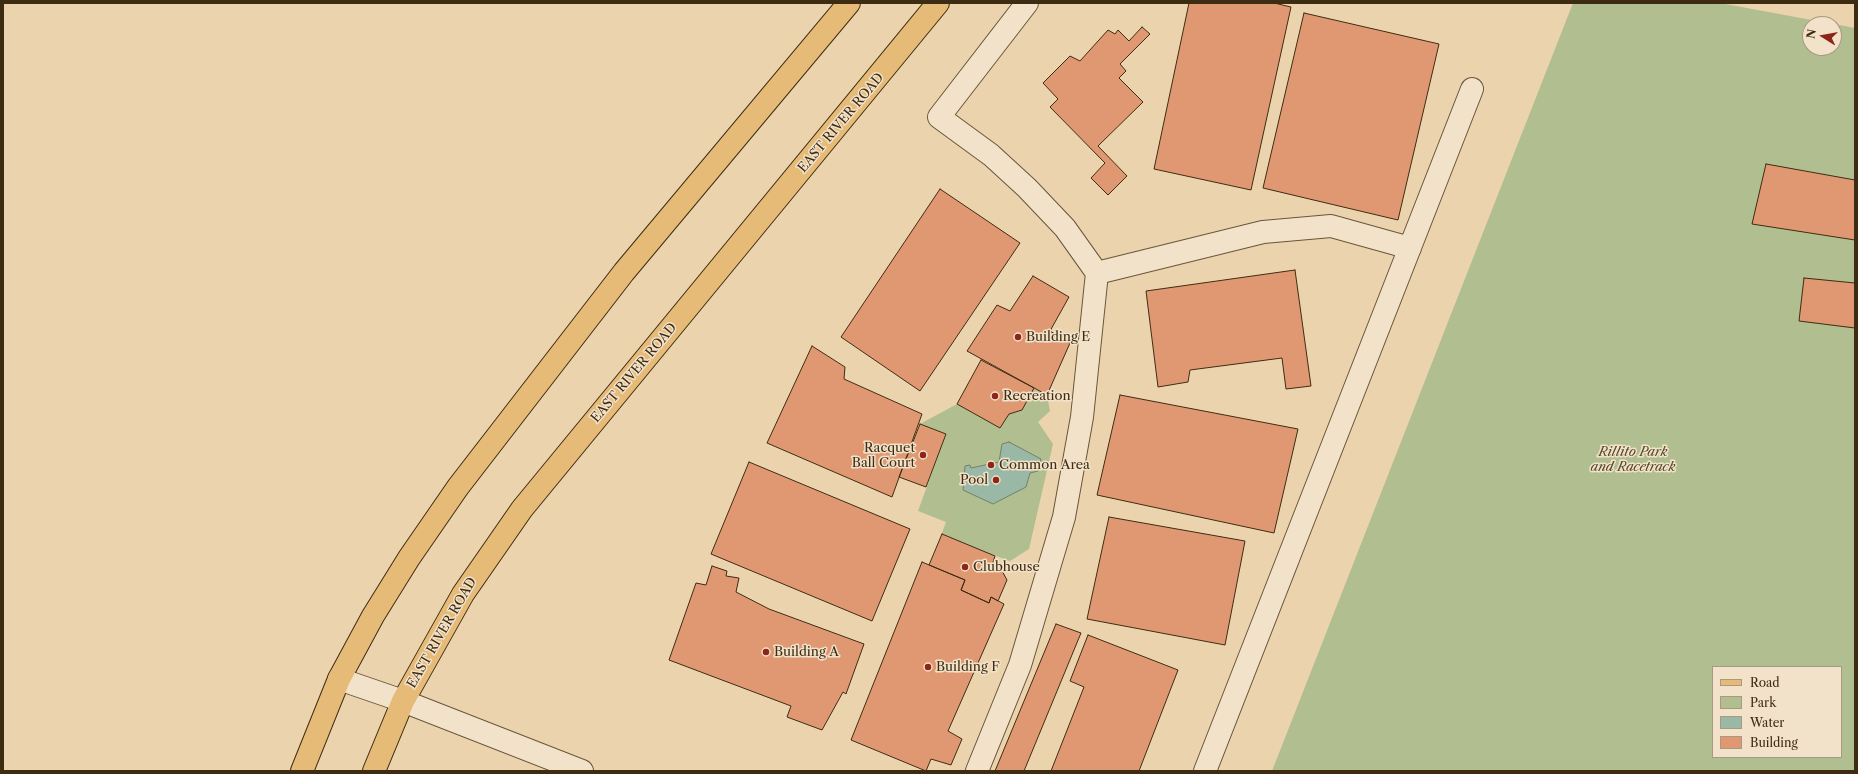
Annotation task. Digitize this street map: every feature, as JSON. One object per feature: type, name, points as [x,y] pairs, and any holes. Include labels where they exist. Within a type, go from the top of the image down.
[{"type":"main road","points":[[302,771],[339,679],[373,616],[409,558],[463,481],[624,272],[849,3]]},
{"type":"main road","name":"EAST RIVER ROAD","points":[[374,771],[403,701],[463,594],[522,510],[938,3]]},
{"type":"street","points":[[977,771],[1020,665],[1064,517],[1082,418],[1097,272],[1065,228],[1027,188],[991,155],[939,118],[1027,3]]},
{"type":"street","points":[[1206,771],[1472,89]]},
{"type":"street","points":[[1097,272],[1263,232],[1331,226],[1410,248]]},
{"type":"street","points":[[339,679],[403,701],[582,771]]},
{"type":"green space","name":"Rillito Park and Racetrack","points":[[1573,3],[1720,3],[1802,18],[1802,56],[1842,56],[1842,26],[1855,28],[1855,771],[1272,771]]},
{"type":"green space","name":"Common Area","points":[[1034,388],[1047,395],[1050,411],[1038,422],[1053,444],[1029,549],[1010,561],[941,536],[946,522],[918,511],[946,434],[920,424],[957,404],[1000,428],[1009,414],[1022,410]]},
{"type":"water","name":"Pool","points":[[1009,442],[1041,459],[1038,471],[1030,473],[1026,487],[993,504],[963,490],[965,466],[970,465],[971,468],[999,462],[1002,444]]},
{"type":"building","points":[[1189,3],[1274,3],[1291,7],[1251,190],[1154,169]]},
{"type":"building","points":[[1304,13],[1439,44],[1398,220],[1263,188]]},
{"type":"building","points":[[1142,27],[1150,34],[1120,64],[1126,71],[1119,78],[1143,102],[1098,146],[1127,176],[1108,195],[1091,178],[1105,163],[1050,107],[1058,99],[1043,83],[1070,56],[1080,61],[1108,30],[1115,34],[1118,30],[1129,41]]},
{"type":"building","points":[[1766,164],[1855,180],[1855,240],[1752,224]]},
{"type":"building","points":[[940,189],[1020,243],[920,391],[841,337]]},
{"type":"building","points":[[1295,270],[1311,386],[1286,389],[1282,358],[1190,370],[1188,382],[1158,387],[1146,291]]},
{"type":"building","name":"Building E","points":[[1033,276],[1069,297],[1050,331],[1070,343],[1047,395],[967,351],[997,305],[1010,311]]},
{"type":"building","points":[[1804,278],[1855,283],[1855,328],[1799,321]]},
{"type":"building","points":[[812,346],[845,367],[844,379],[922,414],[892,497],[767,443]]},
{"type":"building","name":"Recreation","points":[[981,360],[1034,388],[1022,410],[1009,414],[1000,428],[957,404]]},
{"type":"building","points":[[1120,395],[1298,429],[1274,533],[1097,495]]},
{"type":"building","name":"Racquet Ball Court","points":[[920,424],[946,434],[926,487],[899,477]]},
{"type":"building","points":[[749,462],[910,529],[872,621],[711,554]]},
{"type":"building","points":[[1109,517],[1245,541],[1225,645],[1087,619]]},
{"type":"building","name":"Clubhouse","points":[[942,534],[995,556],[992,565],[1001,569],[1007,580],[998,601],[991,597],[989,603],[961,590],[965,580],[929,565]]},
{"type":"building","name":"Building F","points":[[922,562],[965,580],[961,590],[989,603],[991,597],[1004,604],[948,731],[962,739],[951,765],[931,759],[926,771],[851,740]]},
{"type":"building","name":"Building A","points":[[712,566],[727,571],[726,576],[739,578],[736,592],[769,609],[864,644],[846,694],[843,692],[822,730],[787,717],[791,706],[669,660],[696,583],[706,585]]},
{"type":"building","points":[[1056,624],[1081,633],[1024,771],[995,771]]},
{"type":"building","points":[[1088,635],[1178,670],[1139,771],[1051,771],[1084,687],[1070,681]]},
{"type":"place","name":"Building E","points":[[1018,337]]},
{"type":"place","name":"Recreation","points":[[995,396]]},
{"type":"place","name":"Racquet Ball Court","points":[[923,455]]},
{"type":"place","name":"Common Area","points":[[991,465]]},
{"type":"place","name":"Pool","points":[[996,480]]},
{"type":"place","name":"Clubhouse","points":[[965,567]]},
{"type":"place","name":"Building A","points":[[766,652]]},
{"type":"place","name":"Building F","points":[[928,667]]}]
